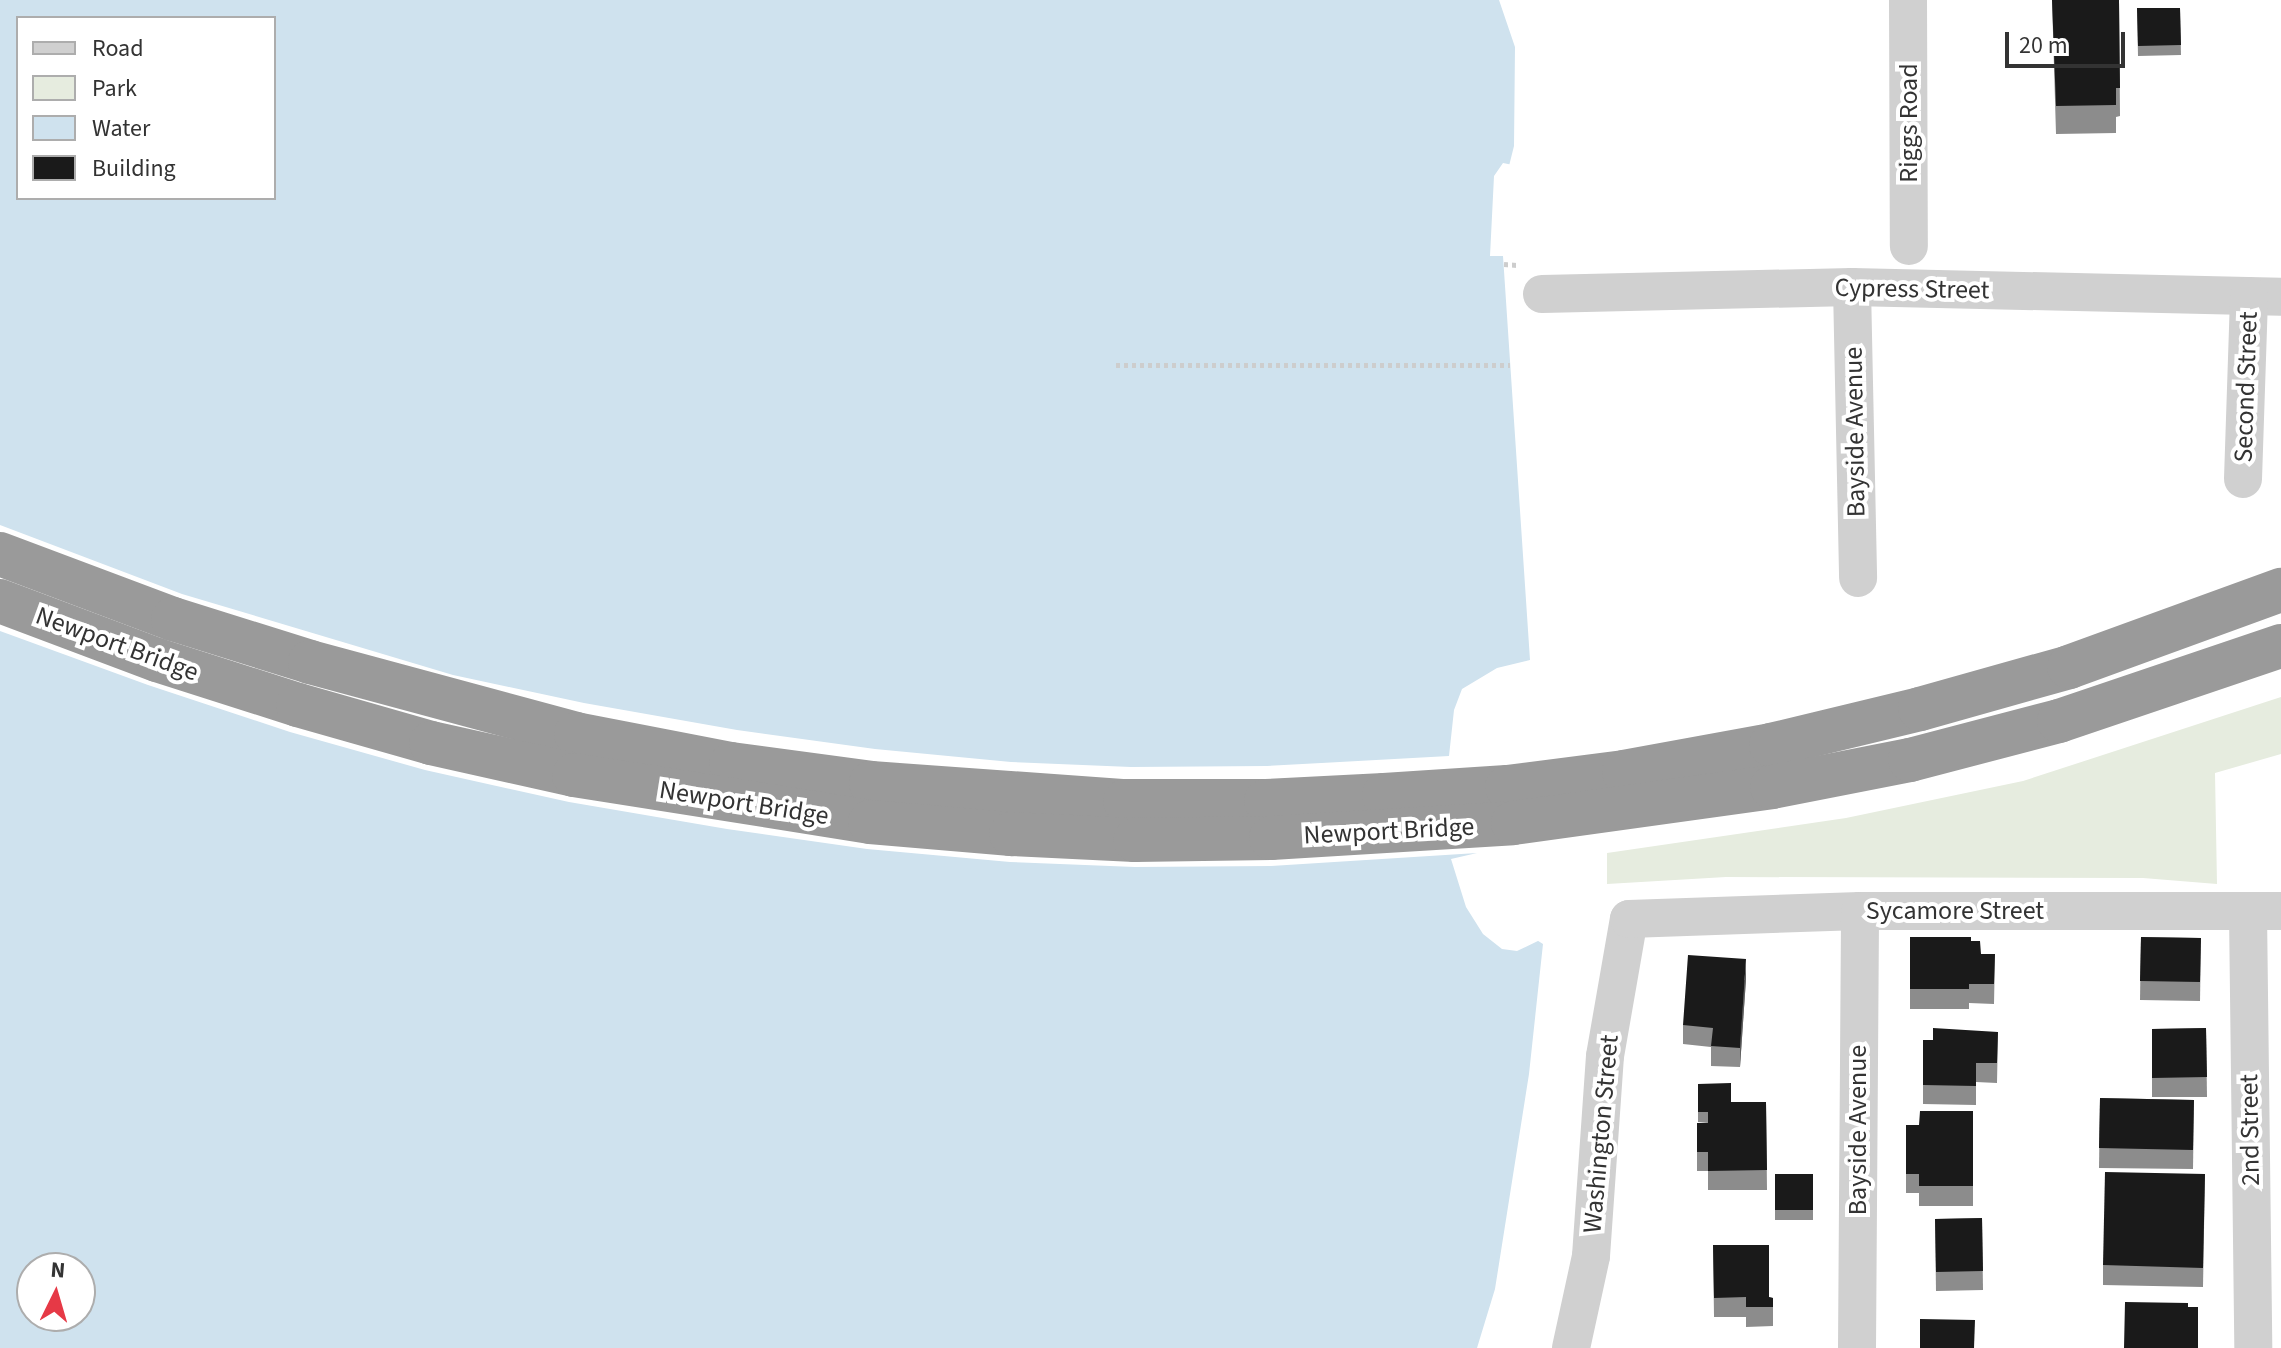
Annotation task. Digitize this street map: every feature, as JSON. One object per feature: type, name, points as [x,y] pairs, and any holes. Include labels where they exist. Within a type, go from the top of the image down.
[{"type":"highway","name":"Newport Bridge","points":[[0,554],[173,619],[310,662],[576,734],[731,764],[871,783],[1004,796],[1125,801],[1510,805]]},
{"type":"highway","points":[[1510,805],[1624,772],[1742,750],[1920,709],[2069,667],[2281,590]]},
{"type":"highway","name":"Newport Bridge","points":[[0,601],[157,660],[431,743],[574,775],[870,822],[1135,840],[1287,838],[1510,805]]},
{"type":"highway","points":[[1510,805],[1772,787],[1910,760],[2059,721],[2281,646]]},
{"type":"street","name":"Riggs Road","points":[[1908,0],[1909,246]]},
{"type":"street","name":"Cypress Street","points":[[1542,294],[1852,287],[2265,296]]},
{"type":"street","name":"Bayside Avenue","points":[[1852,287],[1858,578]]},
{"type":"street","name":"Second Street","points":[[2243,479],[2265,296]]},
{"type":"street","name":"Bayside Avenue","points":[[1857,1348],[1860,911]]},
{"type":"street","name":"Sycamore Street","points":[[1629,919],[1860,911],[2264,912]]},
{"type":"street","name":"2nd Street","points":[[2253,1348],[2264,912]]},
{"type":"street","name":"Washington Street","points":[[1571,1348],[1591,1256],[1605,1056],[1629,919]]},
{"type":"path","points":[[1116,365],[1510,365]]},
{"type":"green space","points":[[2281,697],[2281,754],[2215,773],[2217,884],[2143,878],[1726,877],[1607,884],[1607,853],[1846,818],[2023,781]]},
{"type":"water","points":[[0,0],[1499,0],[1515,47],[1514,146],[1505,182],[1503,256],[1530,660],[1489,717],[1480,751],[1482,898],[1513,925],[1543,944],[1529,1074],[1495,1289],[1477,1348],[0,1348]]},
{"type":"pier","points":[[1503,163],[1513,165],[1509,182],[1507,256],[1490,256],[1494,176]]},
{"type":"pier","points":[[0,525],[182,594],[453,675],[584,703],[737,730],[875,749],[1011,762],[1131,767],[1267,766],[1449,756],[1454,710],[1462,689],[1497,668],[1530,660],[1532,664],[1493,719],[1484,752],[1486,896],[1515,922],[1542,939],[1517,951],[1502,949],[1483,934],[1466,907],[1451,859],[1477,853],[1271,866],[1135,867],[1010,862],[867,849],[727,829],[569,802],[425,770],[290,732],[0,631]]},
{"type":"building","points":[[2052,0],[2119,0],[2120,88],[2116,88],[2116,105],[2056,106]]},
{"type":"building","points":[[2137,8],[2180,8],[2181,45],[2138,46]]},
{"type":"building","points":[[1910,937],[1971,937],[1971,941],[1980,941],[1981,954],[1995,954],[1994,984],[1969,984],[1969,989],[1910,989]]},
{"type":"building","points":[[2141,937],[2201,938],[2200,982],[2140,981]]},
{"type":"building","points":[[1688,955],[1746,959],[1740,1048],[1711,1046],[1713,1028],[1683,1025]]},
{"type":"building","points":[[1933,1028],[1998,1032],[1997,1063],[1976,1063],[1976,1086],[1923,1085],[1923,1040],[1933,1040]]},
{"type":"building","points":[[2206,1028],[2207,1077],[2152,1078],[2152,1029]]},
{"type":"building","points":[[1731,1083],[1731,1102],[1708,1102],[1708,1112],[1698,1112],[1698,1084]]},
{"type":"building","points":[[2100,1098],[2194,1100],[2193,1150],[2099,1148]]},
{"type":"building","points":[[1708,1102],[1766,1102],[1767,1170],[1708,1171],[1708,1152],[1697,1152],[1697,1123],[1708,1123]]},
{"type":"building","points":[[1920,1111],[1973,1111],[1973,1186],[1919,1186],[1919,1174],[1906,1174],[1906,1125],[1919,1125]]},
{"type":"building","points":[[2105,1172],[2205,1174],[2203,1268],[2103,1265]]},
{"type":"building","points":[[1775,1174],[1813,1174],[1813,1210],[1775,1210]]},
{"type":"building","points":[[1982,1218],[1983,1271],[1936,1272],[1935,1219]]},
{"type":"building","points":[[1713,1245],[1769,1245],[1769,1297],[1773,1298],[1773,1307],[1746,1307],[1746,1297],[1714,1298]]},
{"type":"building","points":[[2125,1302],[2188,1303],[2188,1307],[2198,1307],[2198,1348],[2124,1348]]},
{"type":"building","points":[[1920,1319],[1975,1320],[1974,1348],[1920,1348]]}]
